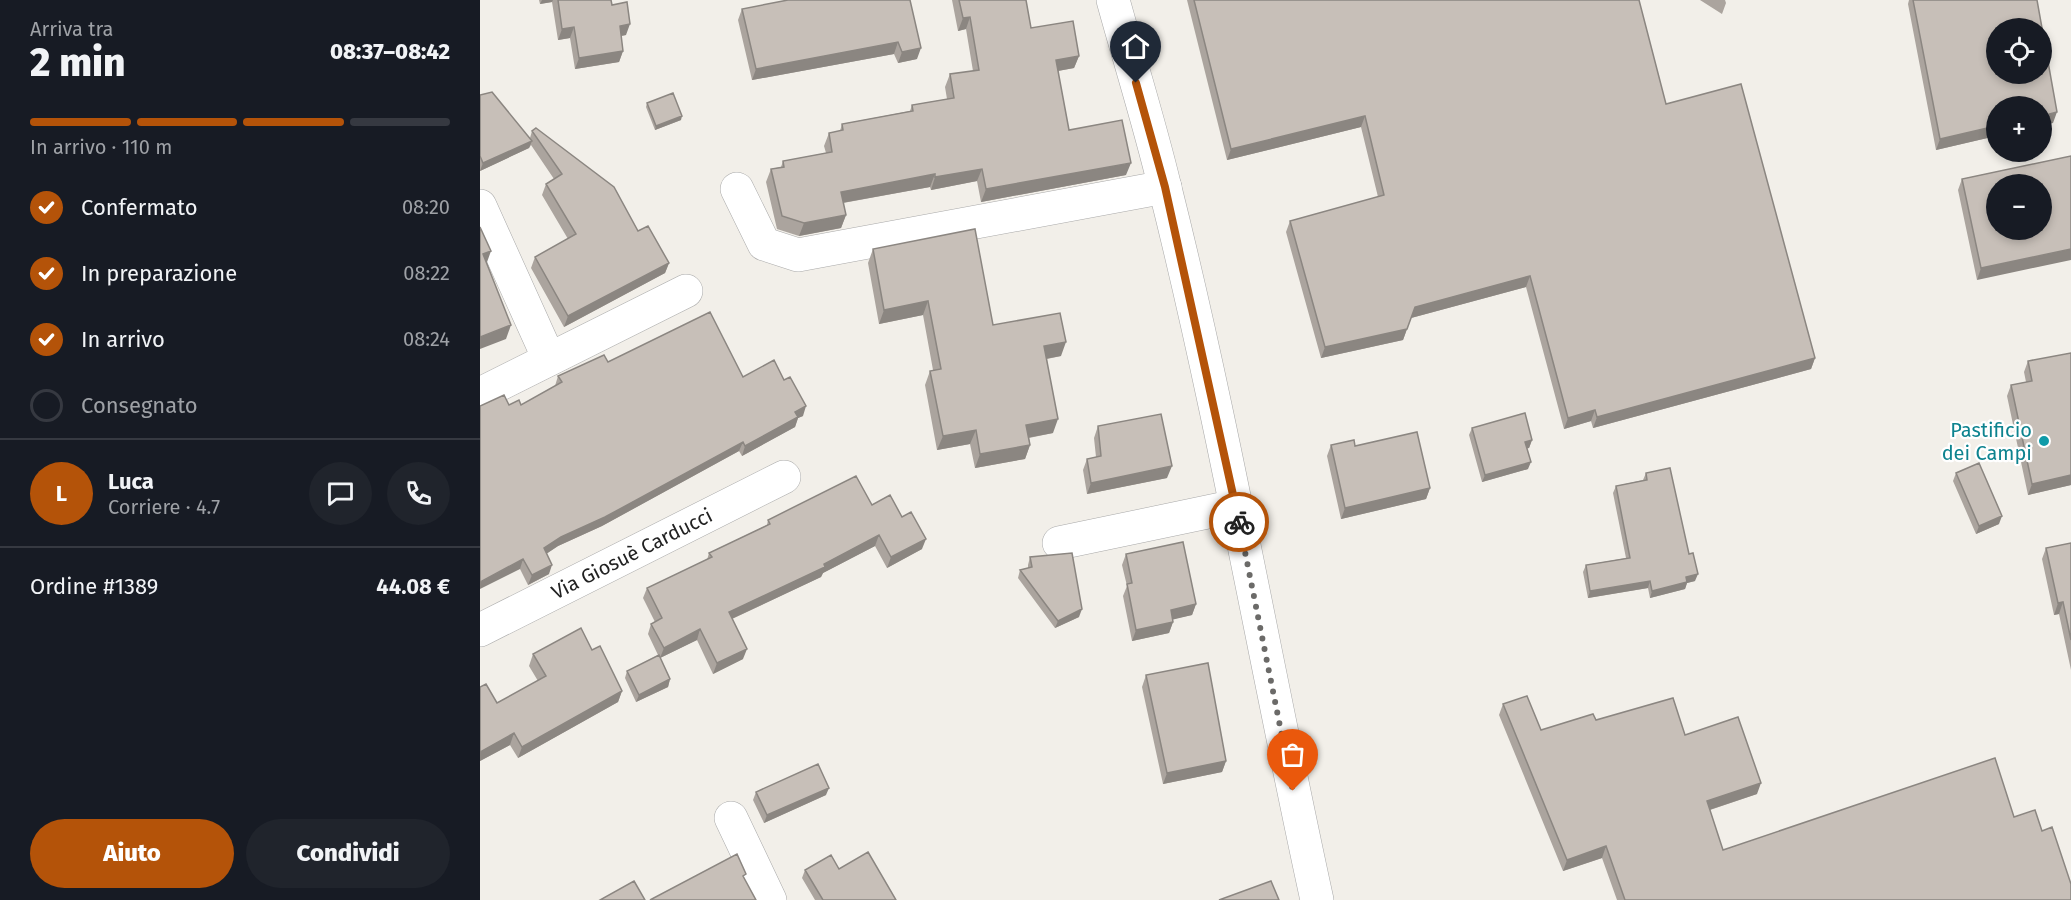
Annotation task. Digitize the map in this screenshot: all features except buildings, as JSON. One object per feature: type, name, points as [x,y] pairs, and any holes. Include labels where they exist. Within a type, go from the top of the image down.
[{"type":"street","points":[[1113,0],[1165,187],[1236,506],[1278,725],[1317,900]]},
{"type":"street","points":[[737,189],[764,244],[798,255],[1165,187]]},
{"type":"street","points":[[480,206],[549,359]]},
{"type":"street","points":[[480,394],[686,291]]},
{"type":"street","name":"Via Giosuè Carducci","points":[[480,630],[784,477]]},
{"type":"street","points":[[1059,543],[1236,506]]},
{"type":"street","points":[[731,818],[770,900]]},
{"type":"way so far","points":[[1239,522],[1293,791]]},
{"type":"place","name":"Pastificio dei Campi","points":[[2044,441]]},
{"type":"route","points":[[1136,83],[1165,187],[1239,522]]}]
